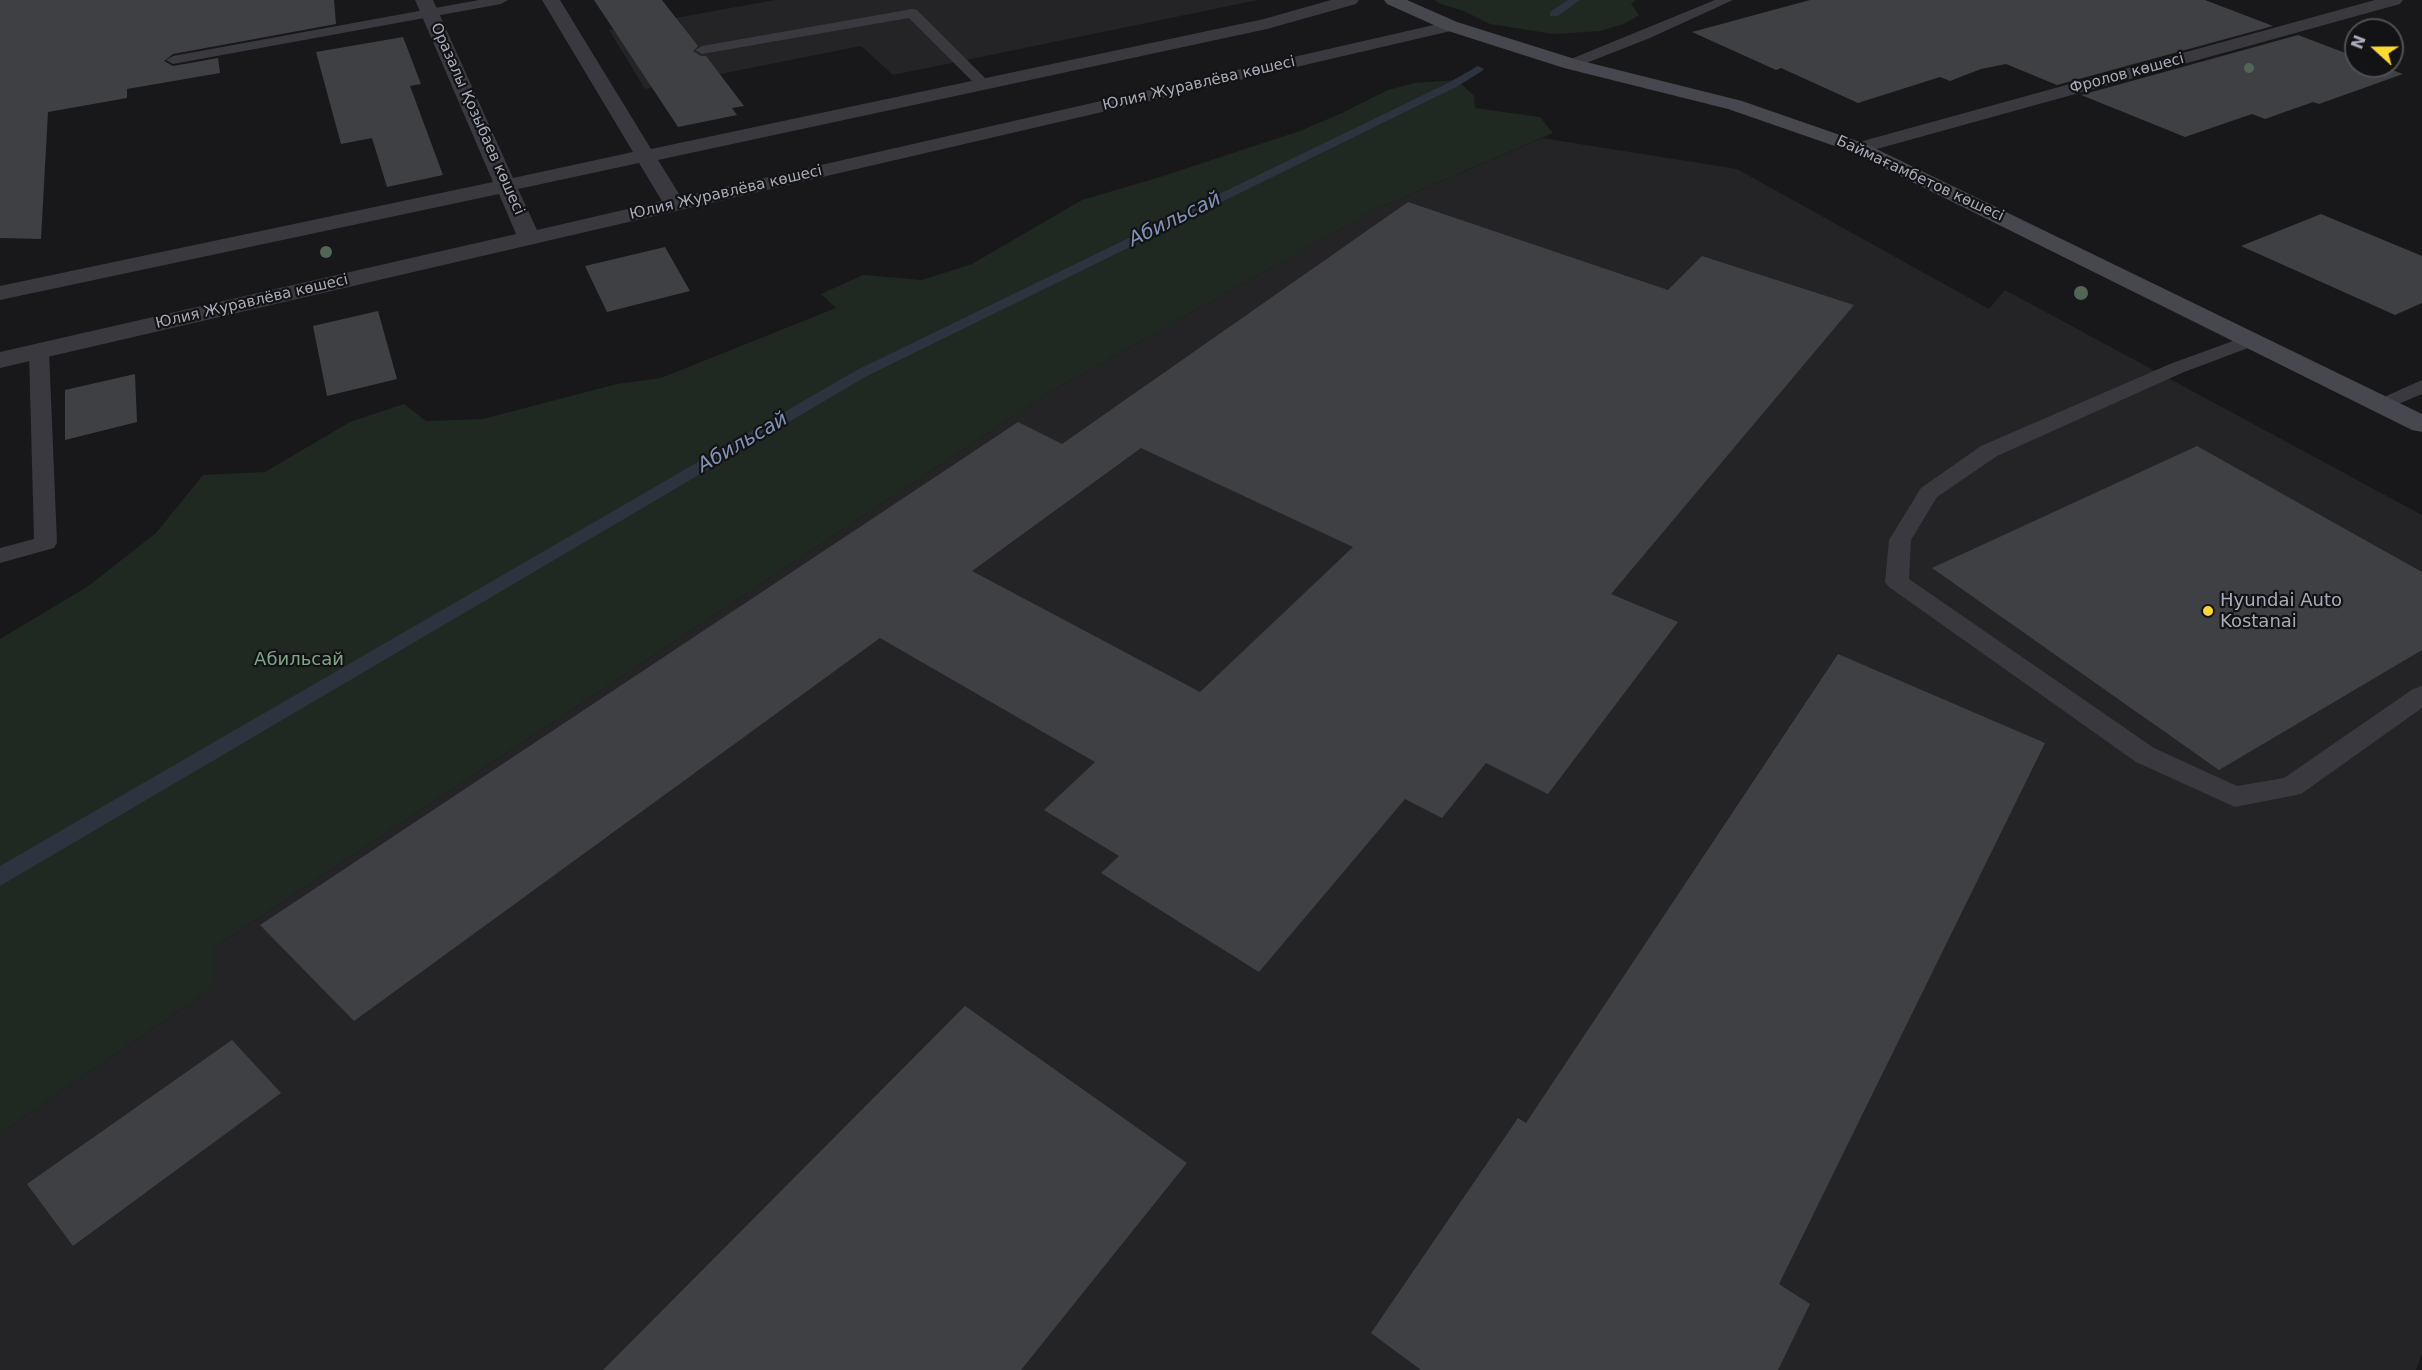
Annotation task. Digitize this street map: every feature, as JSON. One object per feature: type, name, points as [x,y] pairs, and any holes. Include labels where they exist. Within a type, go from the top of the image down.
[{"type":"main road","name":"Баймағамбетов көшесі","points":[[1393,0],[1451,26],[1571,64],[1735,105],[1859,147],[2422,424]]},
{"type":"street","points":[[551,0],[675,204]]},
{"type":"street","points":[[0,293],[1267,24],[1350,0]]},
{"type":"street","name":"Фролов көшесі","points":[[1859,147],[2394,0]]},
{"type":"street","name":"Оразалы Қозыбаев көшесі","points":[[427,7],[529,238]]},
{"type":"street","name":"Юлия Журавлёва көшесі","points":[[0,360],[1451,26]]},
{"type":"lane","points":[[173,60],[427,7],[501,0]]},
{"type":"lane","points":[[1571,64],[1645,36],[1726,0]]},
{"type":"lane","points":[[702,51],[912,13],[984,85]]},
{"type":"lane","points":[[2252,340],[2177,368],[1989,451],[1929,493],[1900,540],[1897,582],[2145,755],[2235,797],[2291,787],[2422,695]]},
{"type":"lane","points":[[0,556],[46,543],[39,351]]},
{"type":"lane","points":[[2382,405],[2422,386]]},
{"type":"shaded area","points":[[775,0],[1258,0],[893,75],[861,46],[645,89],[609,30]]},
{"type":"shaded area","points":[[1542,138],[1737,169],[1989,309],[2005,290],[2422,515],[2422,1353],[2416,1370],[0,1370],[0,1133],[213,987],[213,948],[1045,395],[1374,210]]},
{"type":"green space","points":[[1435,0],[1636,0],[1631,4],[1639,15],[1624,24],[1600,31],[1553,34],[1490,24]]},
{"type":"green space","name":"Абильсай","points":[[1457,80],[1474,96],[1475,108],[1540,117],[1553,133],[1374,210],[1045,395],[213,948],[213,987],[0,1133],[0,639],[87,587],[156,533],[203,475],[265,472],[350,422],[404,404],[426,421],[483,419],[617,384],[661,378],[836,308],[821,294],[863,275],[922,280],[972,264],[1082,200],[1300,131],[1388,90],[1415,83]]},
{"type":"building","points":[[0,0],[334,0],[336,24],[173,54],[164,61],[173,66],[218,58],[220,73],[127,89],[127,98],[48,112],[41,239],[0,238]]},
{"type":"building","points":[[594,0],[662,0],[698,46],[693,51],[706,56],[744,106],[732,108],[737,115],[678,127]]},
{"type":"building","points":[[1810,0],[2205,0],[2273,26],[2057,85],[2006,64],[1981,69],[1950,81],[1940,77],[1858,103],[1781,68],[1776,70],[1692,32]]},
{"type":"building","points":[[2298,35],[2344,52],[2344,78],[2392,78],[2319,104],[2313,102],[2265,119],[2252,114],[2185,137],[2081,95]]},
{"type":"building","points":[[403,37],[421,84],[410,86],[443,175],[387,187],[372,138],[341,144],[316,52]]},
{"type":"building","points":[[1408,202],[1668,290],[1702,256],[1854,305],[1611,594],[1678,622],[1548,794],[1486,763],[1442,818],[1405,799],[1259,972],[1101,873],[1119,856],[1044,810],[1095,762],[880,638],[354,1021],[260,925],[1018,422],[1062,444]],"holes":[[[1141,448],[1353,547],[1200,692],[972,571]]]},
{"type":"building","points":[[2321,214],[2422,256],[2422,303],[2395,315],[2241,246]]},
{"type":"building","points":[[665,247],[690,291],[607,312],[585,266]]},
{"type":"building","points":[[378,311],[397,379],[327,396],[313,326]]},
{"type":"building","points":[[135,374],[137,422],[65,440],[65,390]]},
{"type":"building","name":"Hyundai Auto Kostanai","points":[[2197,446],[2422,572],[2422,650],[2219,770],[1932,568]]},
{"type":"building","points":[[1838,654],[2045,743],[1779,1284],[1810,1304],[1778,1370],[1421,1370],[1371,1333],[1518,1118],[1526,1123]]},
{"type":"building","points":[[965,1006],[1187,1163],[1021,1370],[603,1370]]},
{"type":"building","points":[[232,1040],[281,1093],[73,1246],[27,1184]]},
{"type":"waterway","name":"Абильсай","points":[[1554,14],[1575,0]]},
{"type":"waterway","name":"Абильсай","points":[[0,877],[862,373],[1454,84],[1478,69]]},
{"type":"place","name":"Hyundai Auto Kostanai","points":[[2208,611]]}]
